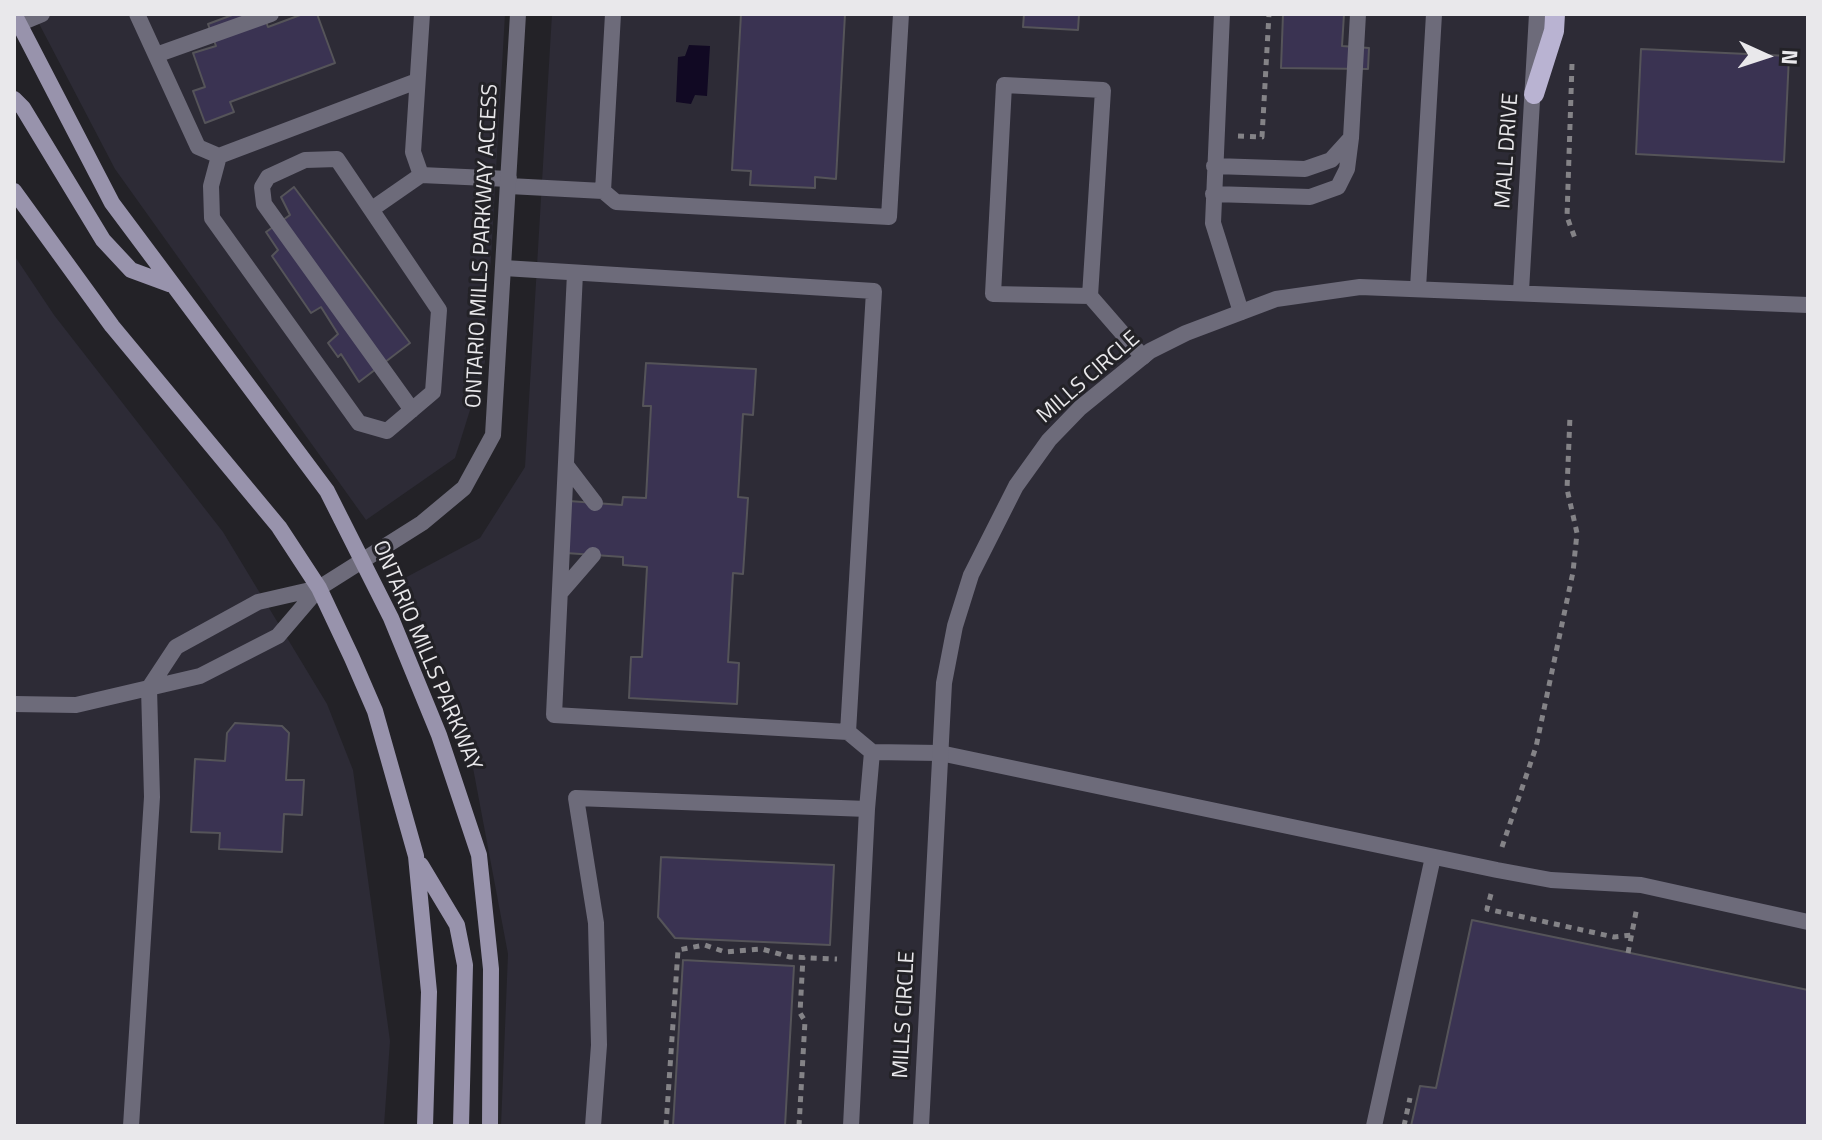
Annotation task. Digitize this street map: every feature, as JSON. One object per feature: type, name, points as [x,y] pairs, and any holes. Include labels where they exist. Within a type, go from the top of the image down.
[{"type":"main road","points":[[1534,94],[1554,31],[1555,14]]},
{"type":"main road","name":"ONTARIO MILLS PARKWAY","points":[[15,21],[112,203],[169,284],[327,491],[363,558],[439,735],[479,855],[491,969],[490,1126]]},
{"type":"main road","points":[[14,99],[23,108],[103,240],[131,270],[169,284]]},
{"type":"main road","points":[[14,191],[112,326],[279,527],[319,588],[375,711],[416,856],[429,992],[425,1126]]},
{"type":"main road","points":[[416,856],[457,925],[465,965],[461,1126]]},
{"type":"street","points":[[15,21],[42,14]]},
{"type":"street","points":[[137,14],[198,147],[219,156],[417,81]]},
{"type":"street","points":[[156,55],[271,14]]},
{"type":"street","points":[[421,175],[413,152],[422,14]]},
{"type":"street","name":"ONTARIO MILLS PARKWAY ACCESS","points":[[319,588],[422,523],[464,488],[493,435],[518,14]]},
{"type":"street","points":[[603,191],[613,14]]},
{"type":"street","points":[[372,209],[421,175],[603,191],[616,202],[889,217],[901,14]]},
{"type":"street","points":[[1222,14],[1213,223],[1241,312]]},
{"type":"street","points":[[1213,194],[1310,197],[1338,187],[1347,169],[1351,138],[1358,14]]},
{"type":"street","points":[[1418,288],[1434,14]]},
{"type":"street","name":"MALL DRIVE","points":[[1521,291],[1537,14]]},
{"type":"street","points":[[1090,296],[993,294],[1004,85],[1103,90],[1090,296],[1143,357]]},
{"type":"street","points":[[1214,166],[1305,169],[1331,160],[1351,138]]},
{"type":"street","points":[[219,156],[211,186],[212,218],[359,423],[387,431],[412,410],[433,392],[439,310],[337,159],[305,160],[268,177],[262,187],[264,204],[412,410]]},
{"type":"street","points":[[504,268],[874,291],[848,732]]},
{"type":"street","points":[[575,273],[554,715],[848,732],[872,752],[940,753],[1551,880],[1641,885],[1808,922]]},
{"type":"street","name":"MILLS CIRCLE","points":[[921,1126],[944,683],[955,626],[971,575],[1016,486],[1049,440],[1080,408],[1143,357],[1186,333],[1276,299],[1360,287],[1521,291],[1808,305]]},
{"type":"street","points":[[566,465],[595,503]]},
{"type":"street","points":[[560,593],[593,555]]},
{"type":"street","points":[[131,1126],[152,797],[149,688],[176,647],[258,602],[319,588]]},
{"type":"street","points":[[14,704],[76,705],[200,676],[278,636],[319,588]]},
{"type":"street","points":[[851,1126],[872,752]]},
{"type":"street","points":[[593,1126],[599,1045],[596,923],[576,798],[867,809]]},
{"type":"street","points":[[1374,1126],[1433,857]]},
{"type":"path","points":[[1215,135],[1262,137],[1269,14]]},
{"type":"path","points":[[1573,55],[1567,217],[1576,241]]},
{"type":"path","points":[[1502,847],[1536,747],[1573,572],[1577,533],[1567,489],[1570,416]]},
{"type":"path","points":[[1628,953],[1641,885]]},
{"type":"path","points":[[1491,894],[1487,909],[1614,937],[1632,935]]},
{"type":"path","points":[[666,1126],[678,950],[705,945],[725,952],[762,949],[803,957],[860,960]]},
{"type":"path","points":[[799,1126],[805,1021],[800,1013],[803,957]]},
{"type":"path","points":[[1404,1126],[1410,1116],[1410,1098]]},
{"type":"shaded area","points":[[34,14],[505,14],[485,362],[455,458],[366,520],[115,169]]},
{"type":"shaded area","points":[[552,14],[1808,14],[1808,1126],[501,1126],[508,954],[461,704],[401,580],[480,538],[525,467]]},
{"type":"shaded area","points":[[689,45],[710,46],[707,96],[695,95],[691,104],[676,102],[678,57],[685,56]]},
{"type":"shaded area","points":[[14,255],[54,315],[223,532],[327,704],[353,770],[390,1041],[384,1126],[14,1126]]},
{"type":"building","points":[[235,14],[263,14],[268,27],[303,14],[317,14],[335,63],[230,102],[234,112],[205,123],[193,91],[205,87],[193,53],[216,46],[208,24]]},
{"type":"building","points":[[741,14],[845,14],[836,179],[815,177],[815,188],[750,185],[751,171],[732,170]]},
{"type":"building","points":[[1024,14],[1079,14],[1078,30],[1023,27]]},
{"type":"building","points":[[1283,14],[1344,14],[1342,46],[1369,48],[1368,69],[1281,68]]},
{"type":"building","points":[[1641,49],[1789,56],[1784,162],[1636,154]]},
{"type":"building","points":[[294,187],[410,343],[359,382],[341,354],[338,357],[328,343],[338,334],[321,307],[311,313],[272,256],[278,250],[266,232],[290,215],[281,197]]},
{"type":"building","points":[[646,363],[756,369],[753,415],[743,414],[738,497],[748,498],[743,574],[733,573],[728,662],[739,663],[737,704],[629,698],[631,657],[642,657],[647,567],[623,565],[623,557],[566,553],[569,501],[622,505],[623,497],[646,498],[651,406],[643,406]]},
{"type":"building","points":[[235,723],[282,726],[289,733],[286,780],[304,780],[302,815],[284,814],[282,852],[219,849],[220,833],[191,832],[195,759],[225,761],[227,733]]},
{"type":"building","points":[[661,857],[834,865],[830,945],[675,938],[658,917]]},
{"type":"building","points":[[1472,920],[1808,990],[1808,1126],[1411,1126],[1420,1086],[1436,1088]]},
{"type":"building","points":[[683,960],[794,966],[785,1126],[673,1126]]}]
